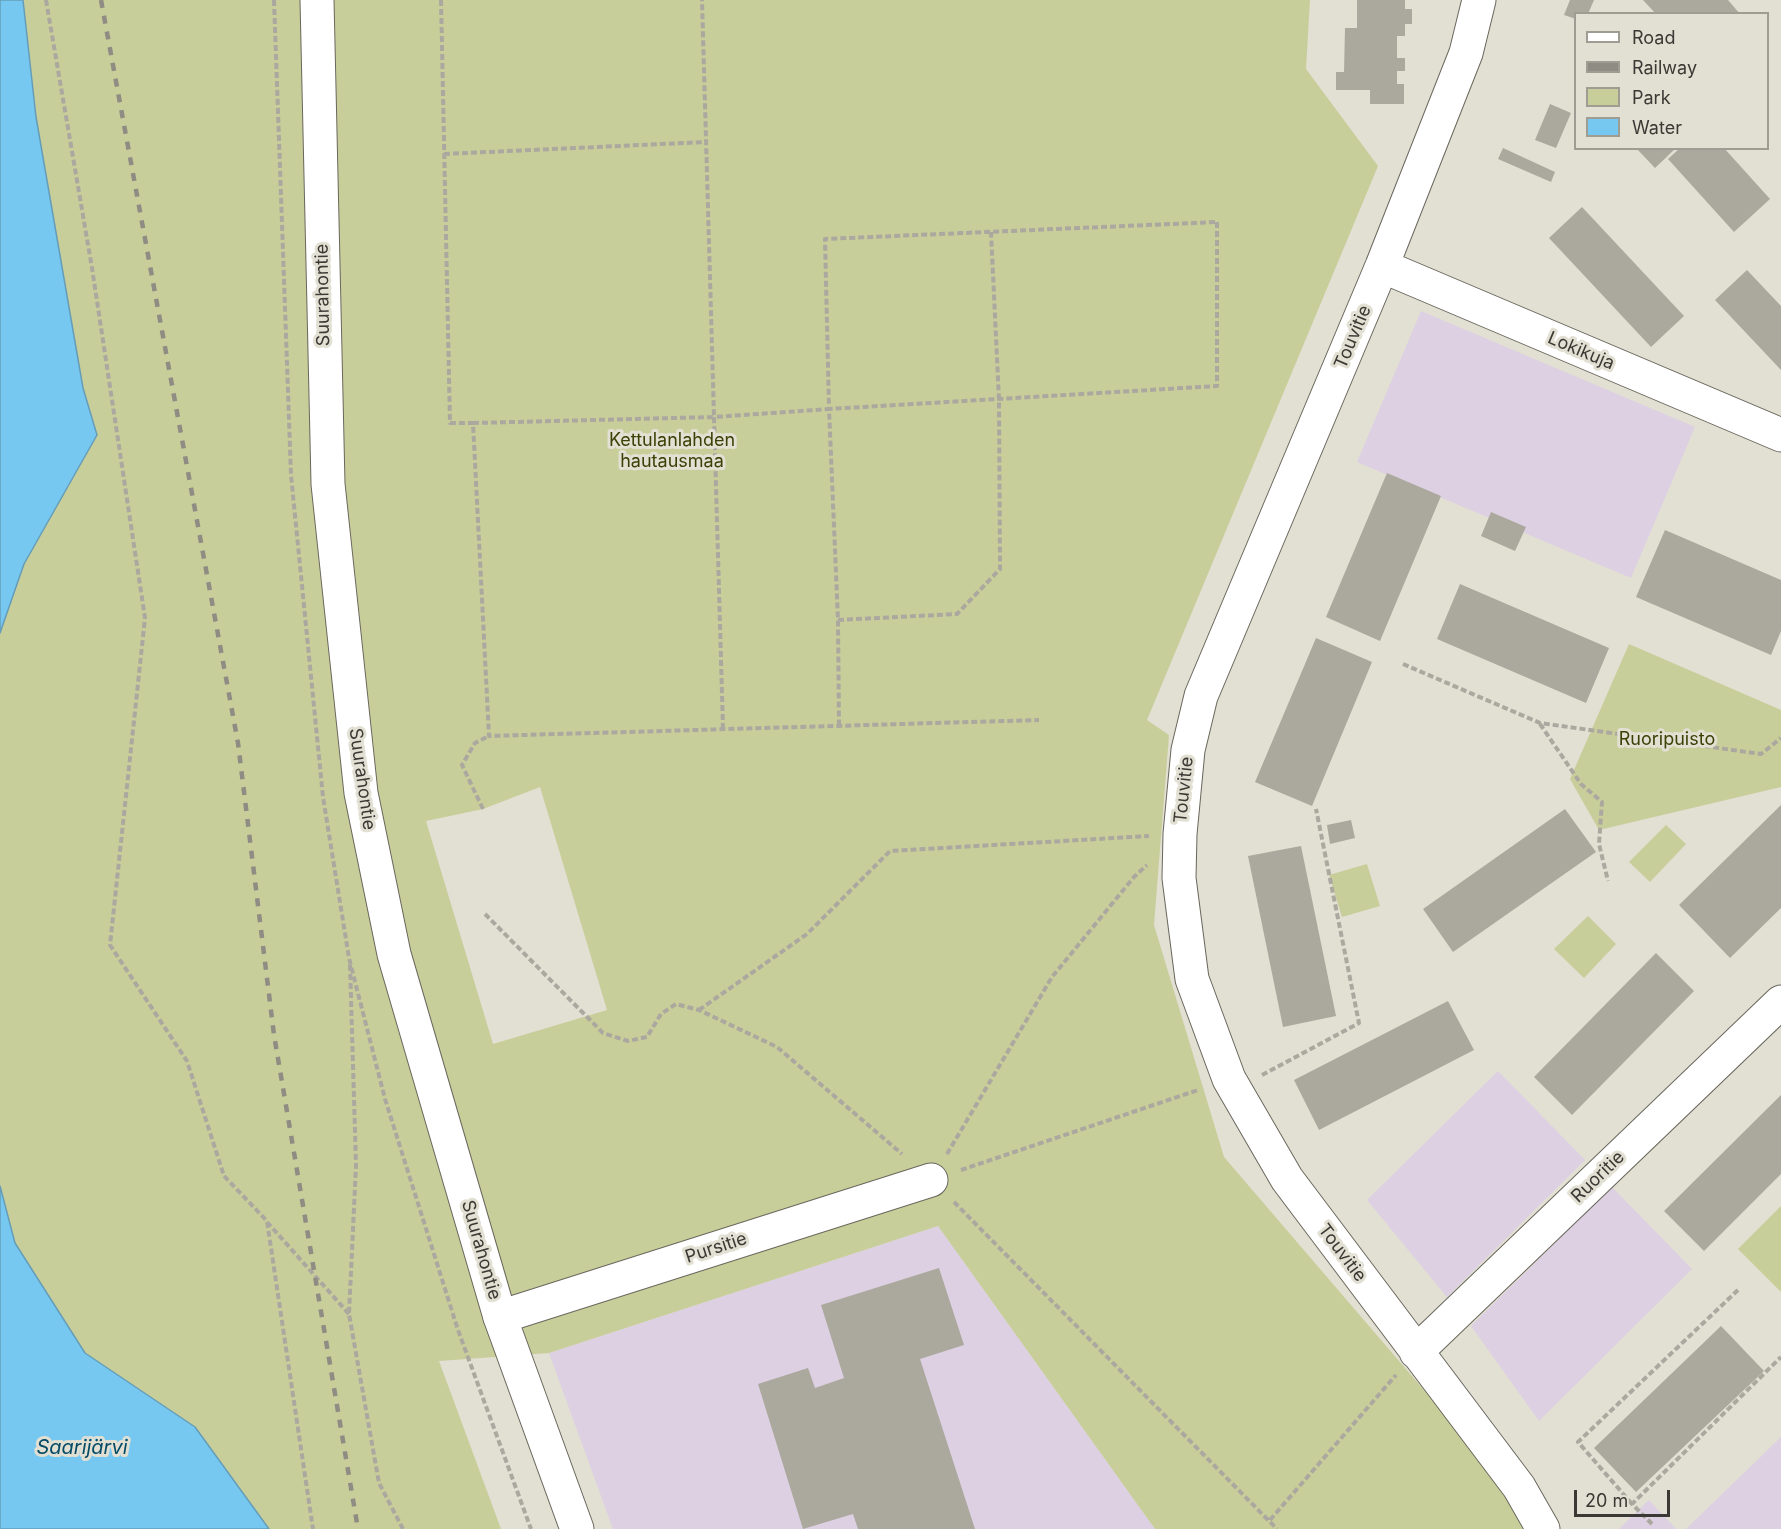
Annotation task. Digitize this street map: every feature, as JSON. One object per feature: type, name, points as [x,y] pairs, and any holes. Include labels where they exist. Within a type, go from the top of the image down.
[{"type":"street","name":"Suurahontie","points":[[316,0],[328,484],[361,793],[394,954],[500,1317],[577,1529]]},
{"type":"street","name":"Touvitie","points":[[1479,0],[1466,53],[1382,266],[1201,696],[1188,750],[1180,834],[1179,878],[1192,979],[1287,1179],[1519,1487],[1543,1529]]},
{"type":"street","name":"Lokikuja","points":[[1382,266],[1781,435]]},
{"type":"street","name":"Ruoritie","points":[[1416,1352],[1781,1002]]},
{"type":"street","name":"Pursitie","points":[[500,1317],[931,1180]]},
{"type":"path","points":[[46,0],[92,268],[145,618],[110,945],[187,1060],[224,1176],[349,1314]]},
{"type":"path","points":[[441,0],[450,423],[714,417],[829,409],[1217,386],[1217,222],[825,239],[829,409],[837,620],[839,724]]},
{"type":"path","points":[[702,0],[723,729]]},
{"type":"path","points":[[444,154],[706,142]]},
{"type":"path","points":[[837,620],[957,614],[1000,569],[999,400],[991,232]]},
{"type":"path","points":[[473,423],[489,736]]},
{"type":"path","points":[[1403,664],[1540,723],[1761,754],[1781,738]]},
{"type":"path","points":[[483,809],[462,765],[475,743],[489,736],[839,724],[1039,720]]},
{"type":"path","points":[[1540,723],[1581,784],[1602,802],[1599,844],[1608,881]]},
{"type":"path","points":[[931,1180],[1241,1079],[1359,1023],[1316,810]]},
{"type":"path","points":[[699,1010],[807,934],[890,851],[1180,834]]},
{"type":"path","points":[[931,1180],[1052,977],[1134,878],[1180,834]]},
{"type":"path","points":[[349,958],[356,1165],[349,1314],[379,1483],[403,1529]]},
{"type":"path","points":[[267,1221],[313,1529]]},
{"type":"path","points":[[1652,1524],[1578,1442],[1738,1290]]},
{"type":"path","points":[[1270,1520],[1416,1352]]},
{"type":"path","points":[[1632,1504],[1781,1357]]},
{"type":"shaded area","points":[[1421,311],[1695,427],[1631,578],[1357,462]]},
{"type":"shaded area","points":[[1498,1071],[1585,1160],[1447,1297],[1367,1200]]},
{"type":"shaded area","points":[[1612,1187],[1692,1269],[1539,1421],[1471,1326]]},
{"type":"shaded area","points":[[938,1226],[1155,1529],[613,1529],[549,1353]]},
{"type":"shaded area","points":[[1781,1437],[1781,1529],[1686,1529]]},
{"type":"shaded area","points":[[1649,1500],[1676,1529],[1619,1529]]},
{"type":"green space","name":"Kettulanlahden hautausmaa","points":[[23,0],[1310,0],[1306,69],[1378,166],[1147,720],[1169,735],[1154,925],[1224,1157],[1520,1502],[1530,1529],[1155,1529],[938,1226],[549,1353],[439,1361],[501,1529],[269,1529],[195,1427],[85,1353],[15,1243],[0,1186],[0,633],[24,564],[97,435],[83,388],[36,117]],"holes":[[[540,787],[607,1010],[493,1044],[426,821],[483,809]]]},
{"type":"green space","name":"Ruoripuisto","points":[[1629,644],[1781,710],[1781,787],[1599,830],[1570,779]]},
{"type":"green space","points":[[1666,825],[1686,844],[1650,882],[1629,862]]},
{"type":"green space","points":[[1367,864],[1380,906],[1342,917],[1329,875]]},
{"type":"green space","points":[[1588,916],[1616,944],[1584,978],[1554,949]]},
{"type":"green space","points":[[1781,1206],[1781,1292],[1738,1249]]},
{"type":"water","points":[[0,0],[23,0],[36,117],[83,388],[97,435],[24,564],[0,633]]},
{"type":"water","name":"Saarijärvi","points":[[0,1186],[15,1243],[85,1353],[195,1427],[269,1529],[0,1529]]},
{"type":"building","points":[[1357,0],[1405,0],[1405,9],[1412,9],[1412,24],[1405,24],[1405,36],[1397,36],[1397,58],[1405,58],[1405,71],[1397,71],[1397,84],[1404,84],[1404,104],[1370,104],[1370,90],[1336,90],[1336,72],[1344,72],[1345,28],[1357,28]]},
{"type":"building","points":[[1570,0],[1594,0],[1589,12],[1574,12],[1574,18],[1564,15]]},
{"type":"building","points":[[1643,0],[1728,0],[1738,12],[1654,12]]},
{"type":"building","points":[[1550,104],[1571,113],[1556,148],[1535,140]]},
{"type":"building","points":[[1503,148],[1555,172],[1551,182],[1498,159]]},
{"type":"building","points":[[1638,150],[1674,150],[1655,168]]},
{"type":"building","points":[[1678,150],[1726,150],[1770,199],[1734,232],[1668,159]]},
{"type":"building","points":[[1582,207],[1684,316],[1651,347],[1549,238]]},
{"type":"building","points":[[1747,270],[1781,306],[1781,370],[1715,300]]},
{"type":"building","points":[[1387,473],[1441,496],[1380,641],[1326,617]]},
{"type":"building","points":[[1491,512],[1526,527],[1515,551],[1481,536]]},
{"type":"building","points":[[1665,530],[1781,580],[1781,631],[1771,655],[1636,597]]},
{"type":"building","points":[[1460,584],[1609,648],[1586,703],[1437,639]]},
{"type":"building","points":[[1316,638],[1372,662],[1312,806],[1255,782]]},
{"type":"building","points":[[1781,805],[1781,908],[1730,958],[1679,905]]},
{"type":"building","points":[[1565,809],[1596,852],[1453,952],[1423,909]]},
{"type":"building","points":[[1351,820],[1355,838],[1330,844],[1327,825]]},
{"type":"building","points":[[1301,846],[1336,1016],[1283,1027],[1248,856]]},
{"type":"building","points":[[1656,953],[1694,991],[1572,1115],[1534,1077]]},
{"type":"building","points":[[1448,1001],[1474,1050],[1319,1130],[1294,1080]]},
{"type":"building","points":[[1781,1095],[1781,1174],[1704,1251],[1664,1211]]},
{"type":"building","points":[[939,1268],[964,1345],[920,1359],[975,1529],[858,1529],[853,1514],[803,1529],[758,1384],[808,1368],[815,1388],[844,1378],[821,1305]]},
{"type":"building","points":[[1721,1326],[1764,1371],[1636,1492],[1594,1448]]},
{"type":"railway","points":[[101,0],[238,743],[274,1035],[358,1529]]}]
